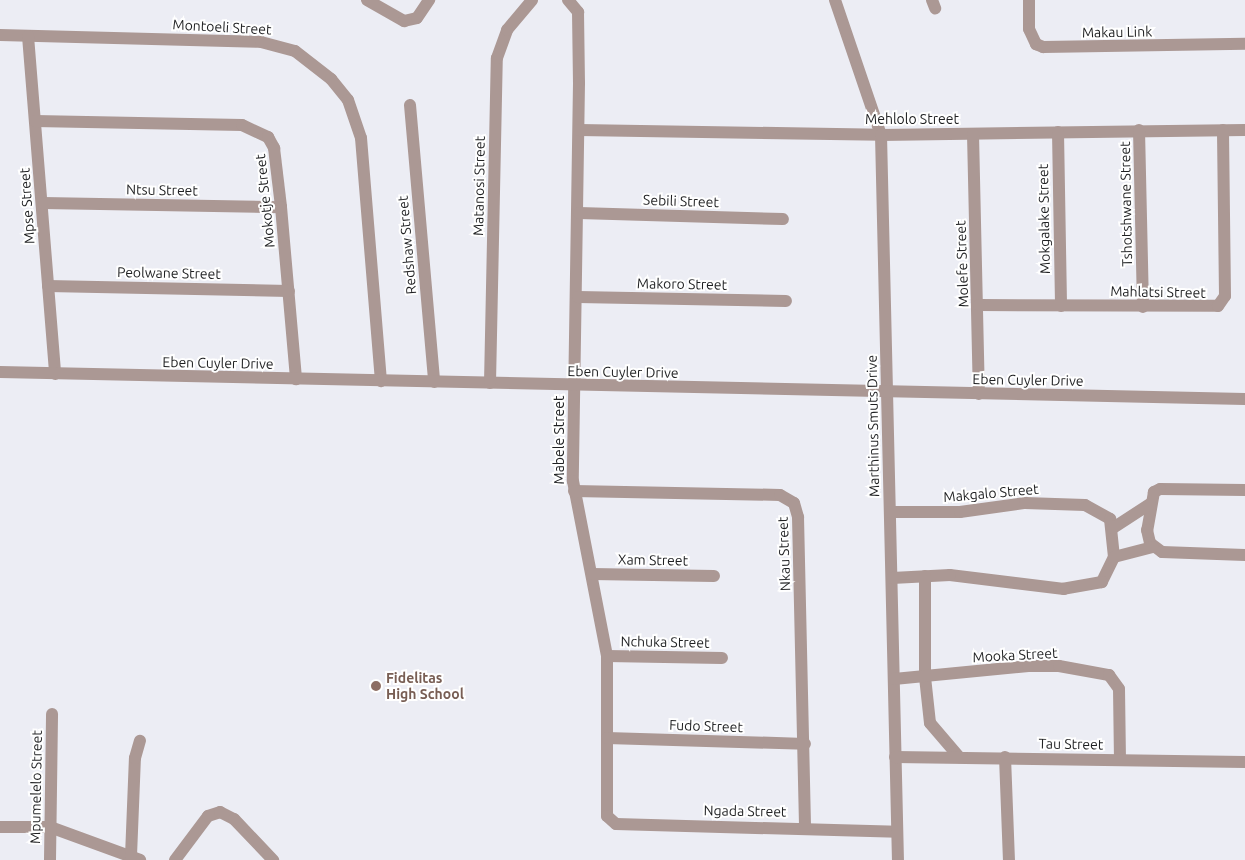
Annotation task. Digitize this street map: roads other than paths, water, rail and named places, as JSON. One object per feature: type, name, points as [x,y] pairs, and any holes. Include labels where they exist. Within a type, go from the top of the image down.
[{"type":"street","points":[[367,0],[404,21],[417,18],[429,0]]},
{"type":"street","name":"Matanosi Street","points":[[490,383],[497,58],[507,30],[532,0]]},
{"type":"street","name":"Mabele Street","points":[[568,0],[578,12],[579,213],[574,386],[574,491],[607,656],[607,738],[604,804]]},
{"type":"street","name":"Marthinus Smuts Drive","points":[[834,0],[881,135],[898,860]]},
{"type":"street","name":"Makau Link","points":[[1028,0],[1029,29],[1036,44],[1043,47],[1245,44]]},
{"type":"street","name":"Montoeli Street","points":[[0,35],[261,42],[295,51],[331,79],[348,100],[361,138],[381,381]]},
{"type":"street","name":"Mpse Street","points":[[28,36],[43,203],[55,374]]},
{"type":"street","name":"Redshaw Street","points":[[410,105],[434,382]]},
{"type":"street","name":"Mokotje Street","points":[[35,121],[255,128],[274,148],[296,380]]},
{"type":"street","name":"Mehlolo Street","points":[[579,130],[881,135],[1245,130]]},
{"type":"street","name":"Tshotshwane Street","points":[[1139,130],[1143,307]]},
{"type":"street","name":"Mahlatsi Street","points":[[979,305],[1209,308],[1224,299],[1223,130]]},
{"type":"street","name":"Mokgalake Street","points":[[1058,132],[1060,306]]},
{"type":"street","name":"Molefe Street","points":[[973,134],[979,305],[979,394]]},
{"type":"street","name":"Ntsu Street","points":[[43,203],[281,207]]},
{"type":"street","name":"Sebili Street","points":[[579,213],[783,219]]},
{"type":"street","name":"Peolwane Street","points":[[48,286],[288,290]]},
{"type":"street","name":"Makoro Street","points":[[578,297],[786,301]]},
{"type":"street","name":"Eben Cuyler Drive","points":[[0,372],[296,380],[1245,399]]},
{"type":"street","points":[[1153,547],[1147,530],[1150,504],[1154,492],[1160,489],[1245,490]]},
{"type":"street","name":"Nkau Street","points":[[574,491],[780,495],[792,500],[798,517],[805,828]]},
{"type":"street","name":"Makgalo Street","points":[[890,512],[960,512],[1025,503],[1085,505],[1105,513],[1113,528]]},
{"type":"street","points":[[892,578],[962,576],[1038,589],[1090,586],[1107,578],[1114,557],[1113,528],[1150,504]]},
{"type":"street","points":[[1114,557],[1153,547],[1169,553],[1245,555]]},
{"type":"street","name":"Xam Street","points":[[592,574],[714,576]]},
{"type":"street","points":[[925,576],[925,677],[930,723],[937,736],[959,757]]},
{"type":"street","name":"Nchuka Street","points":[[607,656],[722,658]]},
{"type":"street","name":"Mooka Street","points":[[894,679],[1036,666],[1108,675],[1119,689],[1120,760]]},
{"type":"street","name":"Mpumelelo Street","points":[[50,860],[52,714]]},
{"type":"street","name":"Fudo Street","points":[[607,738],[804,744]]},
{"type":"street","points":[[0,827],[50,827],[135,858],[135,758],[140,740]]},
{"type":"street","name":"Tau Street","points":[[896,757],[1005,757],[1245,762]]},
{"type":"street","points":[[1005,757],[1009,860]]},
{"type":"street","name":"Ngada Street","points":[[604,804],[608,816],[616,824],[897,832]]},
{"type":"street","points":[[175,860],[208,816],[220,812],[234,819],[273,860]]},
{"type":"place","name":"Fidelitas High School","points":[[376,686]]}]
